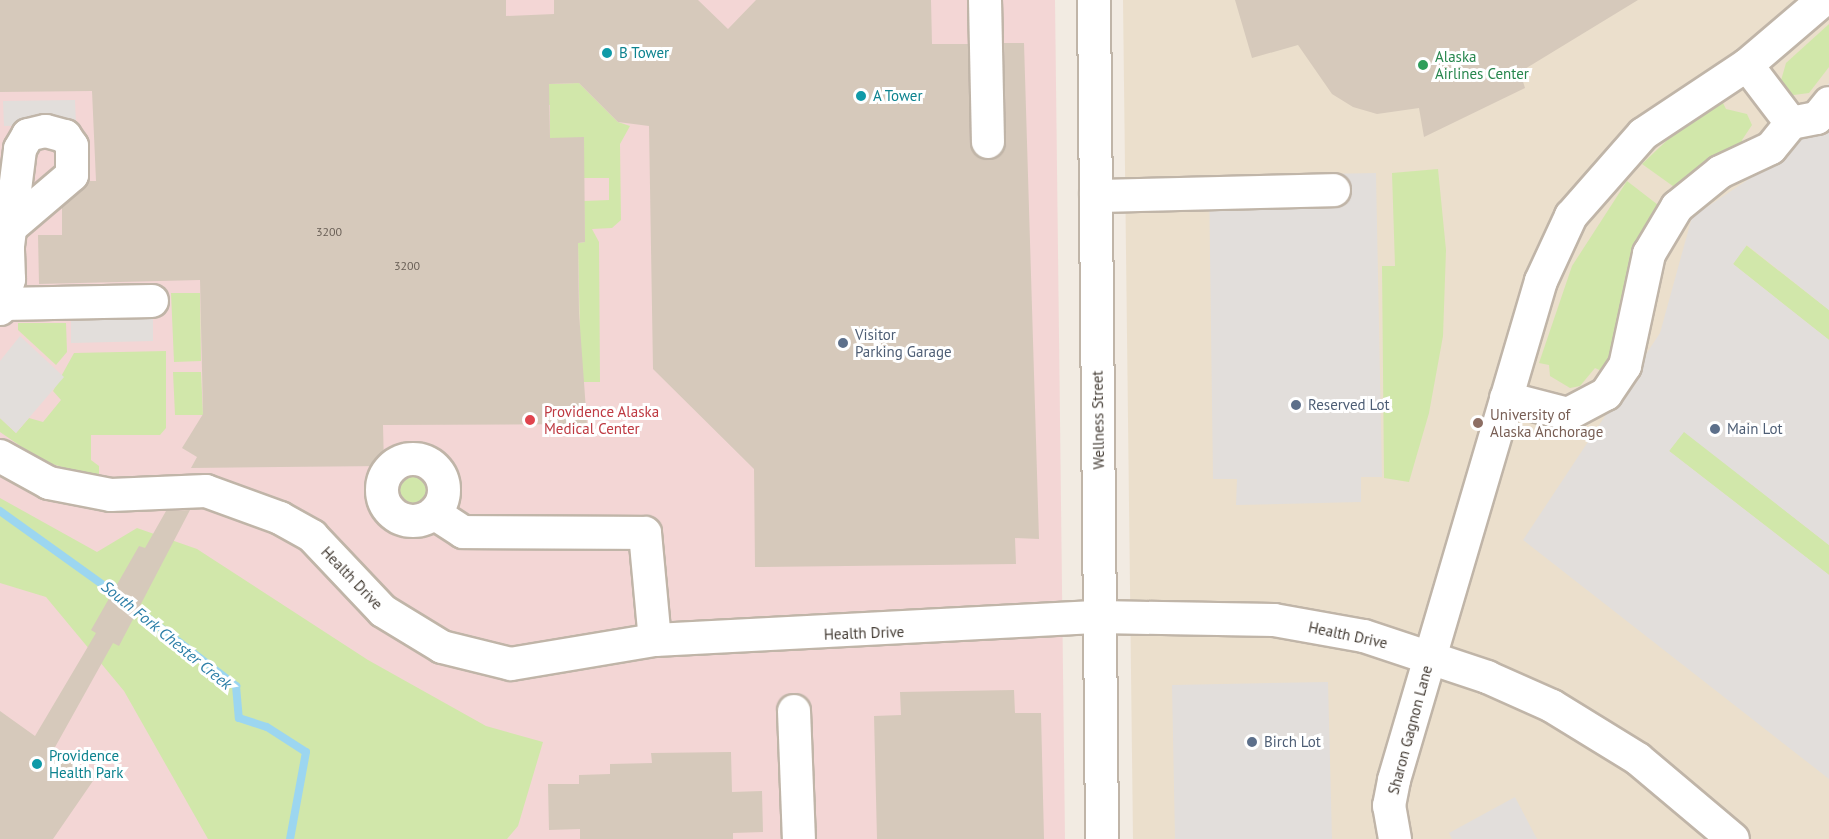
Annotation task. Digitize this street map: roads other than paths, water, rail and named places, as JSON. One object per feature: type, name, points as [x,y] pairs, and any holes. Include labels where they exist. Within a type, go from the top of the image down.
[{"type":"street","points":[[985,0],[988,142]]},
{"type":"street","name":"Wellness Street","points":[[1094,0],[1102,839]]},
{"type":"street","name":"Sharon Gagnon Lane","points":[[1395,839],[1389,806],[1394,780],[1541,281],[1570,216],[1643,134],[1747,65],[1822,0]]},
{"type":"street","points":[[1747,65],[1791,123]]},
{"type":"street","points":[[1506,398],[1568,414],[1606,394],[1625,366],[1649,254],[1677,207],[1720,172],[1771,148],[1791,123],[1816,118],[1829,103]]},
{"type":"street","points":[[1096,196],[1334,190]]},
{"type":"street","points":[[12,226],[2,306],[152,302]]},
{"type":"street","name":"Health Drive","points":[[0,456],[49,483],[111,495],[206,491],[280,518],[312,536],[383,611],[442,647],[511,664],[655,640],[1100,617],[1274,620],[1364,636],[1430,657],[1552,706],[1638,759],[1733,839]]},
{"type":"street","points":[[434,513],[463,532],[645,533],[655,640]]},
{"type":"street","points":[[794,711],[799,839]]},
{"type":"waterway","name":"South Fork Chester Creek","points":[[0,511],[120,597]]},
{"type":"waterway","name":"South Fork Chester Creek","points":[[131,605],[236,686],[239,718],[267,727],[306,752],[290,839]]},
{"type":"place","name":"B Tower","points":[[607,53]]},
{"type":"place","name":"Alaska Airlines Center","points":[[1423,65]]},
{"type":"place","name":"A Tower","points":[[861,96]]},
{"type":"place","name":"Visitor Parking Garage","points":[[843,343]]},
{"type":"place","name":"Reserved Lot","points":[[1296,405]]},
{"type":"place","name":"Providence Alaska Medical Center","points":[[530,420]]},
{"type":"place","name":"University of Alaska Anchorage","points":[[1478,423]]},
{"type":"place","name":"Main Lot","points":[[1715,429]]},
{"type":"place","name":"Birch Lot","points":[[1252,742]]},
{"type":"place","name":"Providence Health Park","points":[[37,764]]}]
